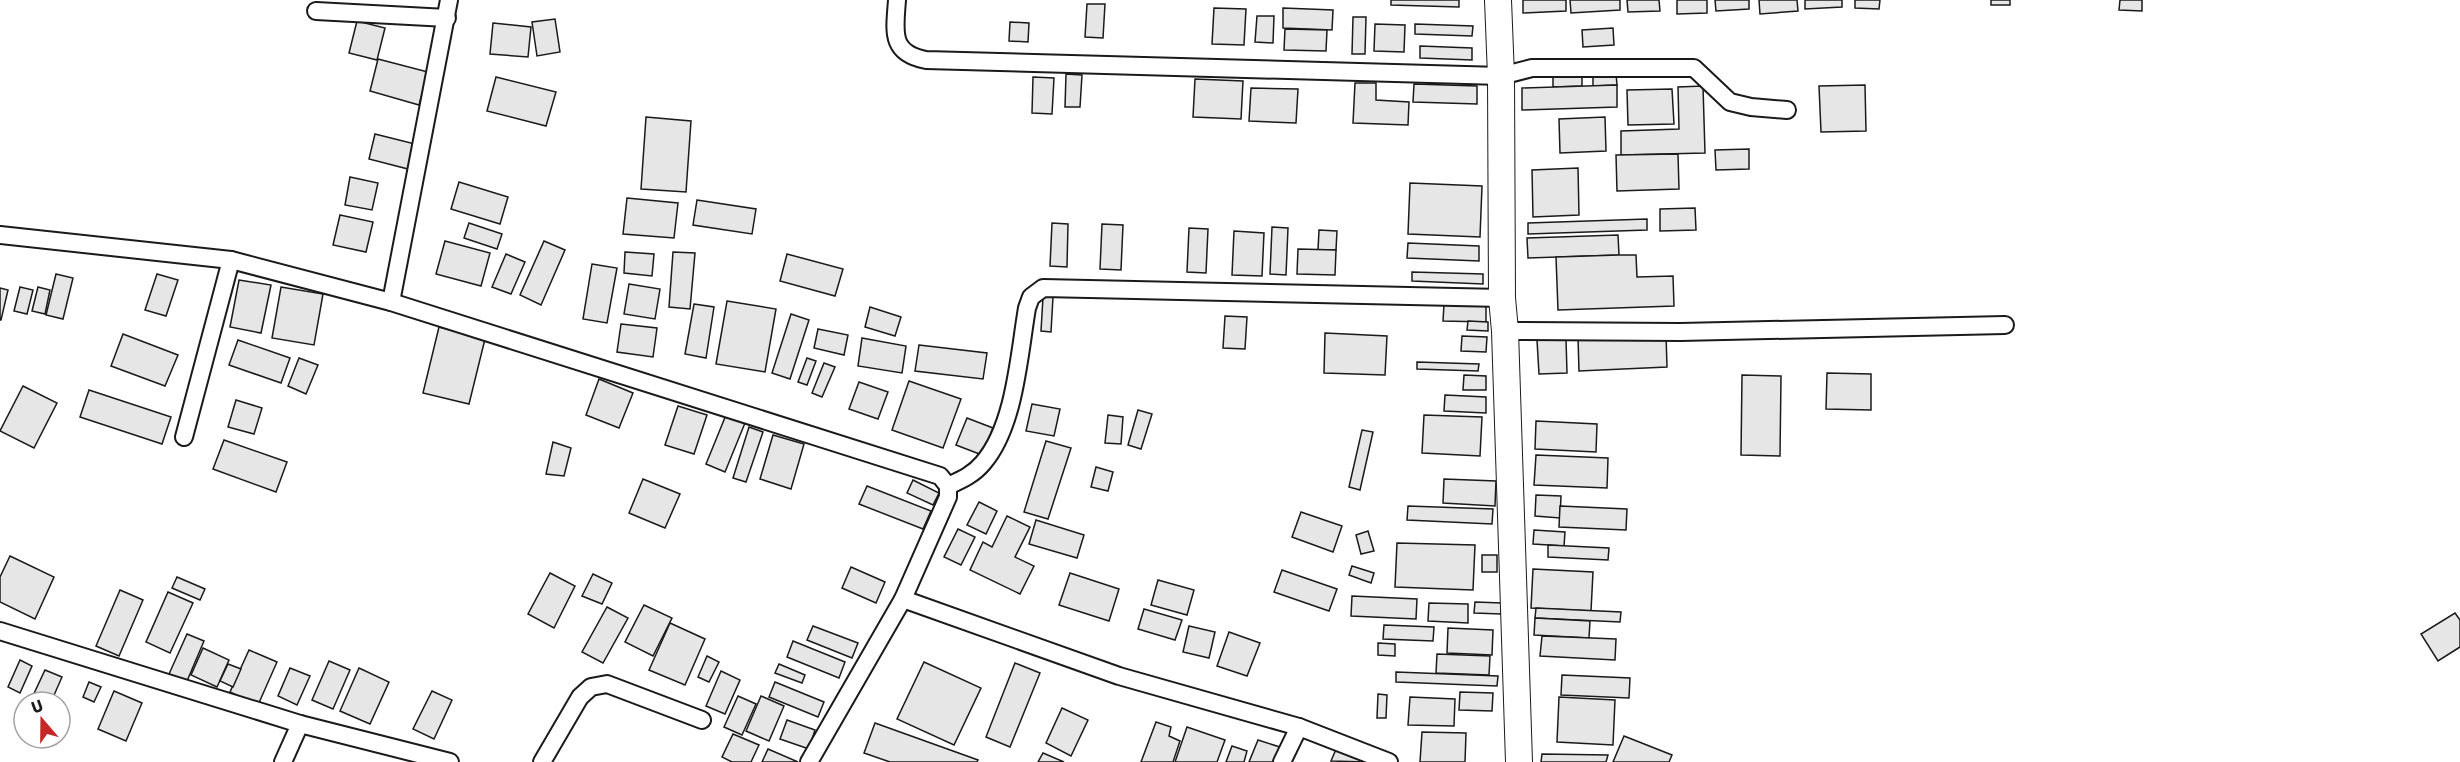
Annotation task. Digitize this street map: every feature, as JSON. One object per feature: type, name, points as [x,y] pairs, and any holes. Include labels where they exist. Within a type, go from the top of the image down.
[{"type":"main road","points":[[1498,0],[1501,76],[1502,298],[1519,762]]},
{"type":"street","points":[[391,302],[449,0]]},
{"type":"street","points":[[897,0],[896,36],[901,50],[912,57],[926,60],[1501,76],[1532,68],[1694,68],[1730,102],[1751,107],[1787,110]]},
{"type":"street","points":[[316,11],[447,18]]},
{"type":"street","points":[[0,235],[231,260],[391,302],[940,476],[948,486],[948,496],[903,599],[809,762]]},
{"type":"street","points":[[184,437],[231,260]]},
{"type":"street","points":[[948,486],[968,477],[983,463],[999,436],[1014,387],[1027,308],[1031,297],[1043,288],[1502,298]]},
{"type":"street","points":[[1505,331],[1680,332],[2005,325]]},
{"type":"street","points":[[903,599],[1119,676],[1299,727],[1389,762]]},
{"type":"street","points":[[0,631],[300,724],[450,762]]},
{"type":"street","points":[[542,762],[580,697],[591,687],[607,684],[702,720]]},
{"type":"street","points":[[283,762],[300,724]]},
{"type":"street","points":[[1282,762],[1299,727]]},
{"type":"building","points":[[1391,0],[1459,0],[1459,7],[1391,5]]},
{"type":"building","points":[[1523,0],[1566,0],[1566,11],[1523,13]]},
{"type":"building","points":[[1570,0],[1620,0],[1620,10],[1571,13]]},
{"type":"building","points":[[1627,0],[1659,0],[1660,11],[1628,12]]},
{"type":"building","points":[[1677,0],[1707,0],[1707,13],[1677,14]]},
{"type":"building","points":[[1715,0],[1749,0],[1749,9],[1716,11]]},
{"type":"building","points":[[1759,0],[1797,0],[1798,11],[1760,14]]},
{"type":"building","points":[[1805,0],[1842,0],[1842,7],[1805,9]]},
{"type":"building","points":[[1855,0],[1880,0],[1879,9],[1855,8]]},
{"type":"building","points":[[1991,0],[2010,0],[2010,5],[1991,5]]},
{"type":"building","points":[[2120,0],[2142,0],[2142,11],[2119,10]]},
{"type":"building","points":[[1087,4],[1105,4],[1103,38],[1085,37]]},
{"type":"building","points":[[1214,8],[1246,9],[1244,45],[1212,44]]},
{"type":"building","points":[[1283,8],[1333,10],[1332,30],[1283,28]]},
{"type":"building","points":[[1257,16],[1274,16],[1273,43],[1255,42]]},
{"type":"building","points":[[1353,17],[1366,17],[1365,54],[1352,54]]},
{"type":"building","points":[[555,19],[560,52],[537,56],[532,22]]},
{"type":"building","points":[[357,21],[385,28],[377,60],[349,53]]},
{"type":"building","points":[[1010,22],[1029,23],[1028,42],[1009,41]]},
{"type":"building","points":[[493,23],[531,27],[528,57],[490,54]]},
{"type":"building","points":[[1375,24],[1405,25],[1404,52],[1374,51]]},
{"type":"building","points":[[1415,24],[1473,26],[1472,36],[1415,34]]},
{"type":"building","points":[[1613,28],[1614,45],[1583,47],[1582,30]]},
{"type":"building","points":[[1285,29],[1327,30],[1326,51],[1284,50]]},
{"type":"building","points":[[1420,46],[1472,48],[1472,60],[1420,58]]},
{"type":"building","points":[[378,59],[428,72],[419,105],[370,91]]},
{"type":"building","points":[[1593,73],[1616,73],[1617,85],[1593,86]]},
{"type":"building","points":[[1066,74],[1082,75],[1080,107],[1065,107]]},
{"type":"building","points":[[1582,74],[1582,86],[1553,87],[1553,75]]},
{"type":"building","points":[[496,77],[556,92],[546,126],[487,111]]},
{"type":"building","points":[[1033,77],[1054,78],[1052,114],[1032,113]]},
{"type":"building","points":[[1195,79],[1243,81],[1241,119],[1193,117]]},
{"type":"building","points":[[1355,83],[1376,83],[1376,100],[1409,102],[1408,125],[1353,123]]},
{"type":"building","points":[[1414,84],[1477,86],[1477,104],[1413,102]]},
{"type":"building","points":[[1617,85],[1617,107],[1522,110],[1522,88]]},
{"type":"building","points":[[1865,85],[1866,131],[1821,132],[1819,86]]},
{"type":"building","points":[[1703,86],[1705,153],[1621,155],[1621,131],[1679,129],[1678,87]]},
{"type":"building","points":[[1251,88],[1298,89],[1296,123],[1249,121]]},
{"type":"building","points":[[1672,89],[1674,124],[1628,125],[1627,90]]},
{"type":"building","points":[[646,117],[691,121],[686,192],[641,189]]},
{"type":"building","points":[[1605,117],[1606,151],[1560,153],[1559,119]]},
{"type":"building","points":[[375,134],[415,144],[408,169],[369,159]]},
{"type":"building","points":[[1749,149],[1749,169],[1716,170],[1715,150]]},
{"type":"building","points":[[1678,154],[1679,189],[1617,191],[1616,155]]},
{"type":"building","points":[[1578,168],[1579,215],[1533,217],[1532,170]]},
{"type":"building","points":[[350,177],[378,183],[372,210],[345,205]]},
{"type":"building","points":[[459,182],[508,197],[500,224],[451,209]]},
{"type":"building","points":[[1410,183],[1482,186],[1480,237],[1408,234]]},
{"type":"building","points":[[627,198],[678,203],[674,238],[623,234]]},
{"type":"building","points":[[697,200],[756,209],[752,234],[693,225]]},
{"type":"building","points":[[1695,208],[1696,230],[1660,231],[1660,209]]},
{"type":"building","points":[[340,215],[373,222],[366,252],[333,245]]},
{"type":"building","points":[[1647,219],[1647,230],[1528,234],[1528,223]]},
{"type":"building","points":[[469,223],[502,234],[497,249],[464,238]]},
{"type":"building","points":[[1052,223],[1068,224],[1067,267],[1050,266]]},
{"type":"building","points":[[1102,224],[1123,225],[1121,270],[1100,269]]},
{"type":"building","points":[[1272,227],[1288,228],[1286,275],[1270,274]]},
{"type":"building","points":[[1189,228],[1208,229],[1206,273],[1187,272]]},
{"type":"building","points":[[1319,230],[1337,231],[1336,250],[1318,250]]},
{"type":"building","points":[[1234,231],[1264,233],[1262,276],[1232,275]]},
{"type":"building","points":[[1618,235],[1619,255],[1528,258],[1527,238]]},
{"type":"building","points":[[445,241],[490,253],[481,286],[436,274]]},
{"type":"building","points":[[544,241],[565,250],[541,305],[520,295]]},
{"type":"building","points":[[1408,243],[1479,246],[1479,261],[1407,258]]},
{"type":"building","points":[[1298,249],[1336,250],[1335,275],[1297,274]]},
{"type":"building","points":[[625,252],[654,254],[652,276],[624,273]]},
{"type":"building","points":[[673,252],[695,253],[690,309],[669,307]]},
{"type":"building","points":[[506,254],[525,262],[511,294],[492,287]]},
{"type":"building","points":[[787,254],[843,269],[835,296],[780,281]]},
{"type":"building","points":[[1636,255],[1637,277],[1673,276],[1674,306],[1558,310],[1556,257]]},
{"type":"building","points":[[592,264],[617,268],[607,323],[583,319]]},
{"type":"building","points":[[1412,272],[1483,274],[1483,284],[1412,281]]},
{"type":"building","points":[[56,274],[73,278],[63,319],[46,315]]},
{"type":"building","points":[[157,274],[178,280],[166,316],[145,310]]},
{"type":"building","points":[[239,280],[271,285],[261,333],[230,327]]},
{"type":"building","points":[[629,284],[660,289],[655,319],[624,314]]},
{"type":"building","points":[[20,287],[33,290],[27,314],[14,311]]},
{"type":"building","points":[[38,287],[50,290],[45,314],[32,311]]},
{"type":"building","points":[[281,287],[323,294],[314,345],[272,338]]},
{"type":"building","points":[[0,288],[8,290],[1,320],[0,320]]},
{"type":"building","points":[[1043,297],[1053,297],[1051,332],[1041,331]]},
{"type":"building","points":[[727,301],[776,309],[765,372],[716,364]]},
{"type":"building","points":[[694,304],[714,307],[706,358],[685,354]]},
{"type":"building","points":[[1444,304],[1486,306],[1486,322],[1443,321]]},
{"type":"building","points":[[870,307],[901,317],[895,336],[865,327]]},
{"type":"building","points":[[791,314],[809,320],[790,379],[772,373]]},
{"type":"building","points":[[1225,316],[1247,317],[1245,349],[1223,348]]},
{"type":"building","points":[[1468,321],[1488,322],[1488,331],[1467,330]]},
{"type":"building","points":[[621,324],[657,328],[653,357],[617,352]]},
{"type":"building","points":[[439,327],[485,339],[469,404],[423,393]]},
{"type":"building","points":[[818,329],[848,335],[844,355],[814,348]]},
{"type":"building","points":[[1325,333],[1387,336],[1385,375],[1324,373]]},
{"type":"building","points":[[123,334],[178,355],[165,386],[111,366]]},
{"type":"building","points":[[1666,334],[1667,367],[1579,371],[1578,337]]},
{"type":"building","points":[[1462,336],[1487,337],[1486,352],[1461,351]]},
{"type":"building","points":[[862,338],[906,346],[902,373],[858,366]]},
{"type":"building","points":[[1566,339],[1567,373],[1539,374],[1537,340]]},
{"type":"building","points":[[238,340],[290,358],[281,383],[229,365]]},
{"type":"building","points":[[919,345],[987,353],[983,379],[915,371]]},
{"type":"building","points":[[299,358],[318,365],[306,394],[288,386]]},
{"type":"building","points":[[807,358],[816,361],[807,385],[798,382]]},
{"type":"building","points":[[1417,362],[1479,364],[1478,371],[1417,369]]},
{"type":"building","points":[[824,363],[835,367],[822,397],[812,393]]},
{"type":"building","points":[[1827,373],[1871,374],[1871,410],[1826,409]]},
{"type":"building","points":[[1464,375],[1486,376],[1486,390],[1463,390]]},
{"type":"building","points":[[1742,375],[1781,376],[1780,456],[1741,455]]},
{"type":"building","points":[[599,379],[633,393],[619,428],[586,415]]},
{"type":"building","points":[[909,381],[961,399],[943,448],[892,430]]},
{"type":"building","points":[[859,382],[888,392],[878,419],[849,409]]},
{"type":"building","points":[[23,386],[57,403],[34,448],[0,431]]},
{"type":"building","points":[[89,390],[171,417],[162,444],[80,417]]},
{"type":"building","points":[[1445,395],[1486,397],[1486,413],[1444,411]]},
{"type":"building","points":[[236,400],[262,408],[254,434],[228,427]]},
{"type":"building","points":[[1032,404],[1060,409],[1054,436],[1026,431]]},
{"type":"building","points":[[678,406],[707,415],[694,454],[665,445]]},
{"type":"building","points":[[1138,410],[1152,414],[1141,449],[1128,445]]},
{"type":"building","points":[[726,415],[745,423],[725,472],[706,464]]},
{"type":"building","points":[[1108,415],[1123,417],[1121,444],[1105,443]]},
{"type":"building","points":[[1424,415],[1482,417],[1480,456],[1422,453]]},
{"type":"building","points":[[967,418],[993,428],[982,455],[956,445]]},
{"type":"building","points":[[1536,421],[1597,424],[1596,452],[1535,449]]},
{"type":"building","points":[[749,427],[763,432],[746,482],[733,478]]},
{"type":"building","points":[[1362,430],[1373,432],[1360,490],[1349,487]]},
{"type":"building","points":[[773,435],[804,444],[791,489],[760,479]]},
{"type":"building","points":[[224,440],[287,462],[276,492],[213,469]]},
{"type":"building","points":[[1046,441],[1071,448],[1048,519],[1024,512]]},
{"type":"building","points":[[553,442],[571,448],[564,476],[546,474]]},
{"type":"building","points":[[1536,455],[1608,458],[1607,488],[1534,485]]},
{"type":"building","points":[[1096,467],[1113,472],[1108,491],[1091,487]]},
{"type":"building","points":[[643,479],[680,494],[665,528],[629,513]]},
{"type":"building","points":[[1444,479],[1496,481],[1495,506],[1443,503]]},
{"type":"building","points":[[913,480],[939,493],[933,505],[907,493]]},
{"type":"building","points":[[867,486],[931,511],[923,529],[859,504]]},
{"type":"building","points":[[1536,495],[1561,496],[1560,518],[1535,516]]},
{"type":"building","points":[[979,502],[997,511],[986,534],[967,525]]},
{"type":"building","points":[[1408,506],[1493,509],[1492,524],[1407,520]]},
{"type":"building","points":[[1560,506],[1627,509],[1626,530],[1559,527]]},
{"type":"building","points":[[1301,512],[1342,526],[1333,552],[1292,537]]},
{"type":"building","points":[[1007,516],[1030,527],[1015,557],[1034,566],[1020,594],[970,570],[983,542],[992,547]]},
{"type":"building","points":[[1036,520],[1084,535],[1077,558],[1029,544]]},
{"type":"building","points":[[958,529],[975,537],[961,565],[944,557]]},
{"type":"building","points":[[1534,530],[1565,532],[1564,546],[1533,544]]},
{"type":"building","points":[[1368,531],[1374,551],[1361,554],[1356,535]]},
{"type":"building","points":[[1397,543],[1475,545],[1473,590],[1395,587]]},
{"type":"building","points":[[1548,545],[1609,548],[1608,560],[1548,557]]},
{"type":"building","points":[[1482,555],[1497,555],[1497,572],[1482,572]]},
{"type":"building","points":[[10,556],[54,577],[35,619],[0,602],[0,577]]},
{"type":"building","points":[[1352,566],[1374,573],[1371,583],[1349,575]]},
{"type":"building","points":[[851,567],[885,582],[876,603],[842,588]]},
{"type":"building","points":[[1533,569],[1593,572],[1591,611],[1531,608]]},
{"type":"building","points":[[1282,570],[1337,589],[1329,611],[1274,592]]},
{"type":"building","points":[[550,573],[575,586],[554,628],[528,614]]},
{"type":"building","points":[[1070,573],[1119,589],[1109,621],[1059,605]]},
{"type":"building","points":[[593,574],[612,583],[602,604],[582,596]]},
{"type":"building","points":[[177,577],[205,589],[200,600],[172,588]]},
{"type":"building","points":[[1158,580],[1194,590],[1187,615],[1151,605]]},
{"type":"building","points":[[120,590],[143,600],[119,656],[96,646]]},
{"type":"building","points":[[168,592],[193,603],[170,653],[146,642]]},
{"type":"building","points":[[1352,596],[1417,599],[1416,619],[1351,616]]},
{"type":"building","points":[[1475,602],[1502,603],[1501,614],[1474,613]]},
{"type":"building","points":[[1429,603],[1468,604],[1468,623],[1428,621]]},
{"type":"building","points":[[644,605],[672,618],[653,656],[625,642]]},
{"type":"building","points":[[607,607],[628,618],[603,663],[582,652]]},
{"type":"building","points":[[1536,608],[1621,612],[1620,622],[1535,618]]},
{"type":"building","points":[[1144,609],[1182,620],[1175,640],[1138,629]]},
{"type":"building","points":[[2455,613],[2460,620],[2460,647],[2438,661],[2421,634]]},
{"type":"building","points":[[1535,618],[1590,621],[1589,638],[1534,635]]},
{"type":"building","points":[[670,623],[705,639],[685,685],[649,670]]},
{"type":"building","points":[[1384,625],[1434,627],[1433,641],[1383,639]]},
{"type":"building","points":[[813,626],[858,643],[852,658],[807,640]]},
{"type":"building","points":[[1189,626],[1215,632],[1209,658],[1183,652]]},
{"type":"building","points":[[1448,628],[1493,630],[1492,655],[1447,653]]},
{"type":"building","points":[[1229,632],[1260,643],[1247,676],[1217,666]]},
{"type":"building","points":[[187,634],[204,641],[187,681],[169,674]]},
{"type":"building","points":[[1542,636],[1616,639],[1615,660],[1540,656]]},
{"type":"building","points":[[793,641],[845,662],[839,678],[787,657]]},
{"type":"building","points":[[1378,643],[1395,644],[1395,656],[1378,655]]},
{"type":"building","points":[[203,648],[229,660],[217,687],[191,675]]},
{"type":"building","points":[[249,650],[277,662],[258,705],[230,692]]},
{"type":"building","points":[[1437,654],[1490,656],[1489,675],[1436,673]]},
{"type":"building","points":[[707,656],[719,662],[709,682],[698,677]]},
{"type":"building","points":[[20,660],[32,666],[21,690],[8,687]]},
{"type":"building","points":[[329,661],[350,670],[333,709],[312,700]]},
{"type":"building","points":[[924,662],[981,688],[954,745],[897,719]]},
{"type":"building","points":[[1015,663],[1040,673],[1010,747],[986,737]]},
{"type":"building","points":[[228,664],[241,669],[233,687],[220,681]]},
{"type":"building","points":[[779,664],[805,675],[802,683],[775,673]]},
{"type":"building","points":[[290,668],[310,676],[297,705],[278,696]]},
{"type":"building","points":[[359,668],[389,682],[370,724],[340,711]]},
{"type":"building","points":[[45,670],[62,677],[56,690],[36,690]]},
{"type":"building","points":[[721,671],[740,680],[725,714],[706,706]]},
{"type":"building","points":[[1396,672],[1498,676],[1497,686],[1396,682]]},
{"type":"building","points":[[1562,675],[1630,678],[1629,698],[1561,695]]},
{"type":"building","points":[[89,682],[101,687],[94,702],[83,697]]},
{"type":"building","points":[[775,682],[824,702],[818,717],[769,697]]},
{"type":"building","points":[[114,691],[142,703],[126,741],[98,729]]},
{"type":"building","points":[[432,691],[452,700],[434,739],[413,729]]},
{"type":"building","points":[[1460,692],[1493,693],[1492,711],[1459,710]]},
{"type":"building","points":[[1378,694],[1387,695],[1386,718],[1377,718]]},
{"type":"building","points":[[738,696],[756,704],[742,735],[724,727]]},
{"type":"building","points":[[761,696],[784,706],[769,741],[746,731]]},
{"type":"building","points":[[1410,697],[1455,699],[1454,726],[1408,725]]},
{"type":"building","points":[[1559,697],[1615,700],[1613,745],[1557,742]]},
{"type":"building","points":[[1062,708],[1088,720],[1071,756],[1046,743]]},
{"type":"building","points":[[787,720],[815,730],[809,749],[780,739]]},
{"type":"building","points":[[1156,722],[1171,727],[1169,736],[1180,741],[1173,762],[1141,762]]},
{"type":"building","points":[[875,723],[978,760],[977,762],[890,762],[864,753]]},
{"type":"building","points":[[1187,727],[1225,740],[1217,762],[1175,762]]},
{"type":"building","points":[[1422,732],[1466,733],[1465,762],[1420,762]]},
{"type":"building","points":[[733,734],[759,745],[751,762],[732,762],[722,757]]},
{"type":"building","points":[[1624,736],[1672,755],[1669,762],[1613,762]]},
{"type":"building","points":[[1258,740],[1283,748],[1277,762],[1249,762]]},
{"type":"building","points":[[1232,746],[1247,751],[1244,762],[1226,762]]},
{"type":"building","points":[[1337,747],[1367,762],[1331,761]]},
{"type":"building","points":[[768,749],[798,762],[762,762]]},
{"type":"building","points":[[1043,753],[1064,762],[1038,762]]},
{"type":"building","points":[[1542,754],[1608,755],[1606,762],[1541,762]]}]
